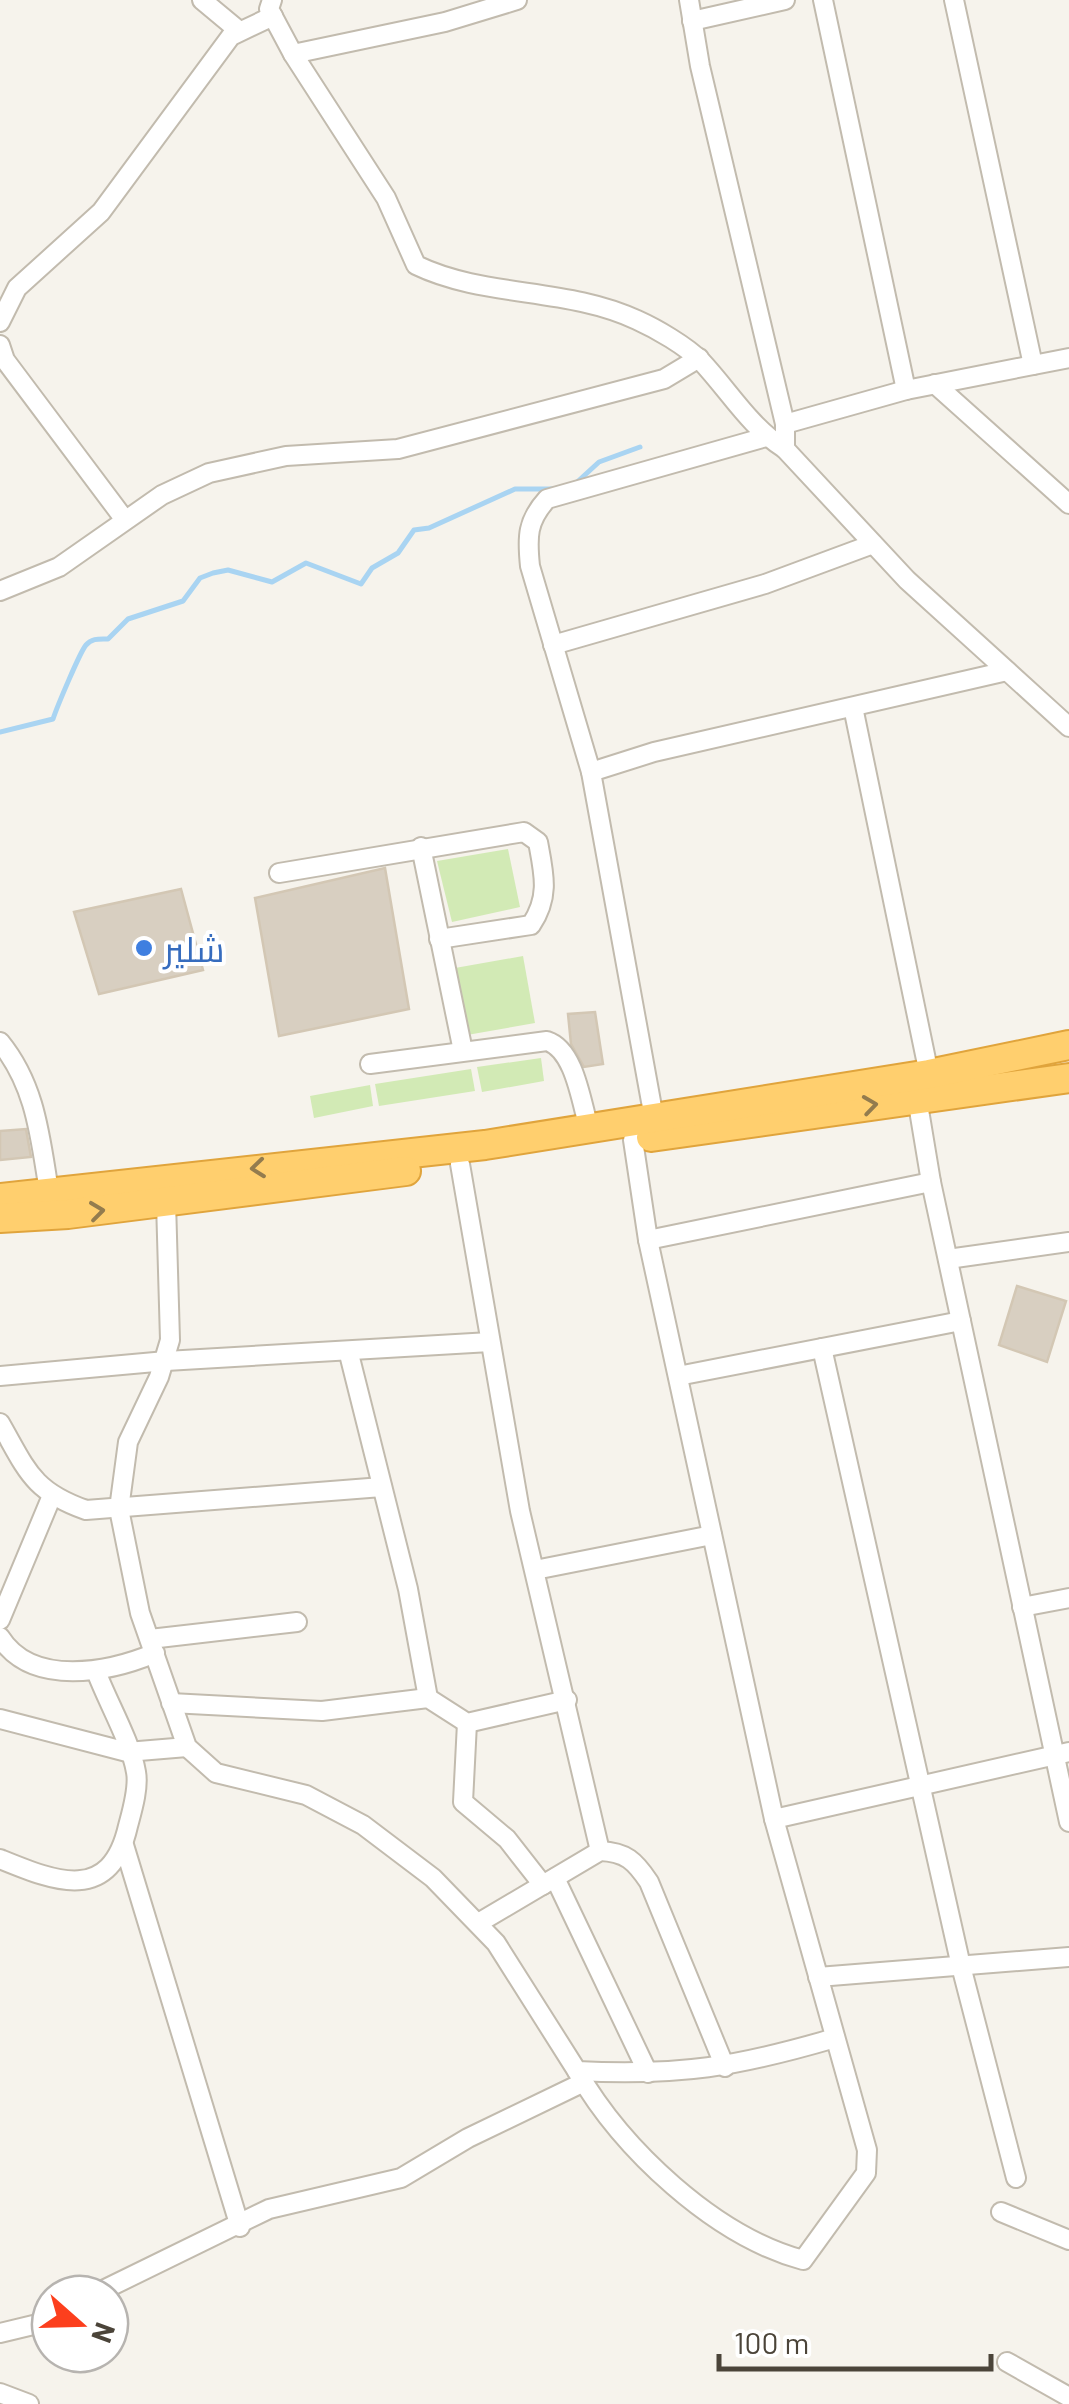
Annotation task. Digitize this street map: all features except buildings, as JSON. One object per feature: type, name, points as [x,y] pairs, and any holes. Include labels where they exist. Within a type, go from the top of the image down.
[{"type":"highway","points":[[0,1198],[485,1146],[654,1118],[923,1086],[1061,1078],[1057,1047],[923,1086],[633,1140],[166,1202],[0,1218]]},
{"type":"street","points":[[202,0],[238,30]]},
{"type":"street","points":[[292,54],[446,22],[517,0]]},
{"type":"street","points":[[688,0],[785,424],[785,449]]},
{"type":"street","points":[[692,21],[785,0]]},
{"type":"street","points":[[823,0],[906,390]]},
{"type":"street","points":[[954,0],[1033,365]]},
{"type":"street","points":[[0,322],[18,288],[101,212],[238,30],[272,8],[292,54],[386,198],[416,265],[444,278],[553,294],[601,307],[638,320],[698,358],[766,437],[785,449],[873,544],[1069,728]]},
{"type":"street","points":[[0,346],[5,360],[125,520]]},
{"type":"street","points":[[0,592],[96,546],[162,495],[208,473],[286,456],[398,448],[664,379],[698,358]]},
{"type":"street","points":[[785,424],[906,390],[1069,358]]},
{"type":"street","points":[[935,384],[1069,504]]},
{"type":"street","points":[[654,1118],[591,772],[530,566],[527,535],[534,514],[547,500],[766,437]]},
{"type":"street","points":[[554,645],[765,584],[873,544]]},
{"type":"street","points":[[591,772],[1008,671]]},
{"type":"street","points":[[853,706],[923,1086],[931,1182],[1022,1607],[1062,1754],[1069,1822]]},
{"type":"street","points":[[279,874],[524,832],[538,842],[546,886],[542,910],[531,925],[439,939]]},
{"type":"street","points":[[421,847],[462,1051]]},
{"type":"street","points":[[370,1064],[539,1040],[558,1044],[589,1128]]},
{"type":"street","points":[[0,1042],[18,1064],[35,1108],[49,1191]]},
{"type":"street","points":[[166,1202],[170,1340],[166,1360],[128,1442],[119,1510],[152,1646],[187,1747],[216,1773],[306,1795],[363,1824],[433,1878],[480,1922],[618,2134],[659,2173],[712,2214],[781,2254],[803,2260],[866,2173],[866,2150],[774,1819],[648,1240],[633,1140]]},
{"type":"street","points":[[460,1164],[535,1570],[600,1851]]},
{"type":"street","points":[[648,1240],[931,1182]]},
{"type":"street","points":[[948,1259],[1069,1242]]},
{"type":"street","points":[[678,1376],[961,1321]]},
{"type":"street","points":[[0,1376],[166,1360],[348,1354],[490,1342]]},
{"type":"street","points":[[822,1348],[961,1966],[1016,2178]]},
{"type":"street","points":[[348,1354],[408,1589],[428,1698]]},
{"type":"street","points":[[0,1423],[37,1484],[51,1498],[86,1510],[382,1487]]},
{"type":"street","points":[[0,1620],[51,1498]]},
{"type":"street","points":[[535,1570],[712,1535]]},
{"type":"street","points":[[1022,1607],[1069,1598]]},
{"type":"street","points":[[0,1637],[18,1656],[60,1671],[96,1671],[122,1667],[152,1646],[296,1622]]},
{"type":"street","points":[[0,1859],[56,1882],[78,1882],[112,1865],[124,1845],[137,1774],[96,1671]]},
{"type":"street","points":[[171,1703],[322,1710],[428,1698],[467,1723],[568,1700]]},
{"type":"street","points":[[0,1718],[127,1752],[187,1747]]},
{"type":"street","points":[[467,1723],[463,1802],[549,1881],[648,2073]]},
{"type":"street","points":[[774,1819],[1062,1754]]},
{"type":"street","points":[[124,1845],[240,2227]]},
{"type":"street","points":[[480,1922],[600,1851],[617,1852],[634,1860],[649,1882],[726,2067]]},
{"type":"street","points":[[818,1977],[1069,1957]]},
{"type":"street","points":[[130,2278],[240,2227],[269,2209],[401,2178],[580,2077],[726,2067],[835,2038]]},
{"type":"street","points":[[1001,2212],[1069,2240]]},
{"type":"street","points":[[0,2332],[30,2325]]},
{"type":"street","points":[[1006,2362],[1069,2397]]},
{"type":"street","points":[[0,2393],[29,2404]]},
{"type":"green space","points":[[508,849],[520,907],[452,922],[437,861]]},
{"type":"green space","points":[[523,956],[535,1023],[467,1035],[455,968]]},
{"type":"green space","points":[[541,1058],[544,1081],[482,1092],[477,1067]]},
{"type":"green space","points":[[471,1069],[475,1091],[379,1106],[375,1084]]},
{"type":"green space","points":[[370,1085],[373,1106],[314,1118],[310,1096]]},
{"type":"waterway","points":[[575,484],[599,462],[640,447]]},
{"type":"waterway","points":[[0,732],[53,719],[88,643],[108,639],[128,619],[183,601],[200,578],[228,570],[272,582],[306,563],[361,584],[372,568],[398,553],[414,530],[429,528],[515,489],[554,489]]},
{"type":"place","name":"شلير","points":[[144,948]]}]
